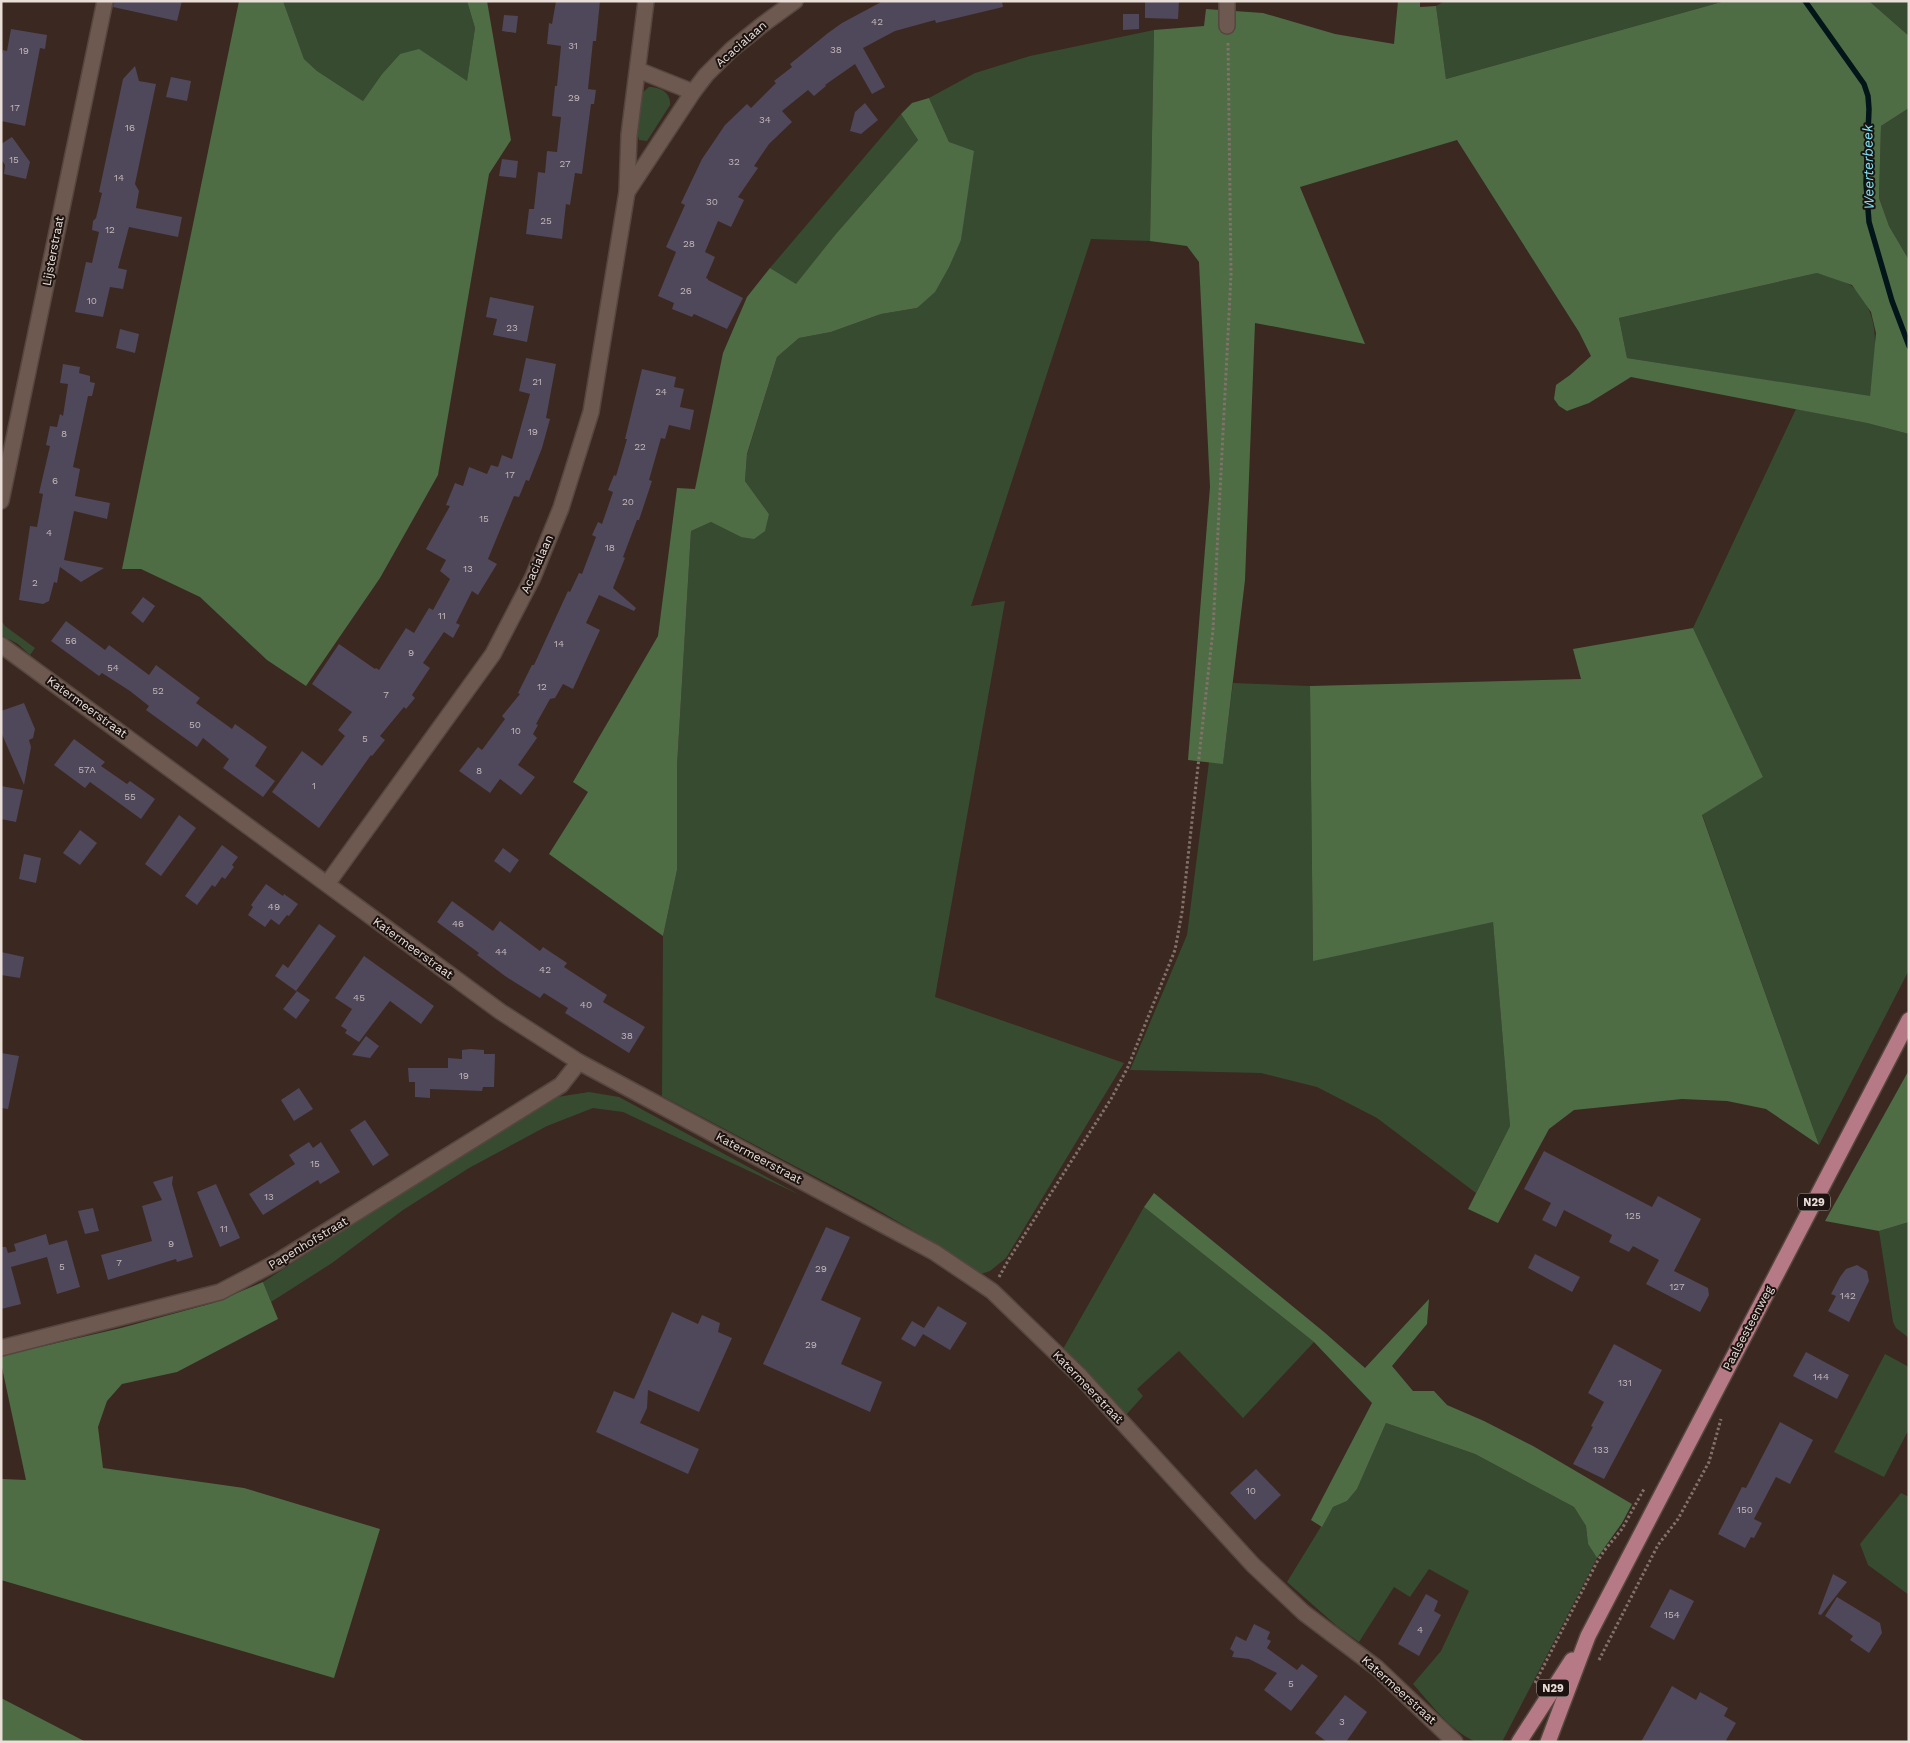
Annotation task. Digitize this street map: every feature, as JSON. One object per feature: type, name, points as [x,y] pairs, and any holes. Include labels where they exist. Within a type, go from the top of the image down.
[{"type":"main road","name":"Paalsesteenweg","points":[[1519,1742],[1588,1636],[1909,1020]]},
{"type":"main road","name":"Paalsesteenweg","points":[[1548,1742],[1588,1636]]},
{"type":"street","name":"Lijsterstraat","points":[[1,501],[105,1]]},
{"type":"street","name":"Acacialaan","points":[[327,884],[493,654],[533,577],[561,508],[591,412],[627,192],[629,135],[646,1]]},
{"type":"street","name":"Acacialaan","points":[[627,192],[706,75],[731,50],[795,1]]},
{"type":"street","points":[[1227,1],[1227,26]]},
{"type":"street","points":[[638,70],[694,92]]},
{"type":"street","name":"Katermeerstraat","points":[[1,645],[502,1012],[578,1062],[934,1252],[992,1291],[1080,1376],[1253,1565],[1304,1613],[1377,1668],[1455,1742]]},
{"type":"street","name":"Papenhofstraat","points":[[1,1348],[220,1292],[277,1262],[561,1085],[578,1062]]},
{"type":"path","points":[[992,1291],[1008,1259],[1111,1099],[1128,1067],[1175,950],[1182,912],[1214,630],[1231,275],[1227,26]]},
{"type":"path","points":[[1596,1664],[1658,1545],[1678,1519],[1709,1462],[1722,1417]]},
{"type":"path","points":[[1532,1689],[1597,1562],[1622,1529],[1646,1485]]},
{"type":"green space","points":[[239,1],[283,1],[304,59],[317,71],[363,101],[382,74],[400,54],[419,49],[467,81],[475,28],[467,1],[487,1],[511,140],[489,174],[438,475],[380,578],[306,686],[267,660],[200,597],[141,569],[122,569]]},
{"type":"green space","points":[[283,1],[467,1],[475,28],[467,82],[400,54],[382,74],[363,101],[317,71],[304,59]]},
{"type":"green space","points":[[1398,1],[1420,1],[1420,7],[1436,6],[1446,79],[1725,1],[1869,1],[1909,36],[1909,108],[1881,126],[1879,198],[1889,226],[1909,260],[1909,434],[1867,423],[1631,377],[1589,403],[1567,411],[1559,406],[1554,399],[1556,385],[1591,356],[1579,332],[1457,140],[1300,187],[1365,344],[1255,323],[1245,580],[1223,764],[1188,760],[1210,487],[1199,262],[1187,246],[1150,241],[1154,30],[1204,26],[1206,9],[1263,13],[1335,34],[1394,44]],"holes":[[[1817,273],[1852,285],[1871,312],[1876,333],[1870,396],[1627,358],[1619,318]]]},
{"type":"green space","points":[[1445,1],[1725,1],[1446,79],[1436,6]]},
{"type":"green space","points":[[1869,1],[1909,1],[1909,36]]},
{"type":"green space","points":[[1154,30],[1150,241],[1091,239],[971,606],[1005,601],[935,997],[1124,1063],[1006,1258],[990,1271],[981,1274],[926,1238],[871,1206],[662,1096],[663,936],[677,870],[677,766],[691,531],[711,522],[741,537],[769,514],[745,481],[747,455],[777,357],[799,338],[831,332],[881,314],[917,308],[961,240],[963,220],[958,147],[949,142],[929,98],[975,73],[1030,56]]},
{"type":"green space","points":[[649,87],[657,88],[667,94],[670,105],[647,141],[639,140],[637,133],[642,93]]},
{"type":"green space","points":[[929,98],[949,142],[974,151],[961,240],[949,267],[935,292],[917,308],[881,314],[831,332],[799,338],[777,357],[747,454],[745,481],[769,514],[765,531],[754,539],[741,537],[711,522],[691,531],[677,766],[677,870],[663,936],[549,854],[588,792],[573,782],[658,636],[677,488],[695,489],[723,353],[747,297],[770,268],[796,284],[835,235],[918,140],[901,114],[912,103]]},
{"type":"green space","points":[[1909,108],[1909,260],[1889,226],[1879,198],[1881,126]]},
{"type":"green space","points":[[901,114],[918,140],[835,235],[796,285],[770,268]]},
{"type":"green space","points":[[1817,273],[1853,287],[1863,299],[1870,312],[1875,339],[1875,353],[1870,397],[1627,358],[1619,318]]},
{"type":"green space","points":[[1796,409],[1867,423],[1909,434],[1909,970],[1819,1145],[1702,814],[1763,777],[1693,628]]},
{"type":"green space","points":[[1,620],[5,626],[35,648],[30,655],[18,644],[1,635]]},
{"type":"green space","points":[[1693,628],[1763,777],[1702,815],[1819,1145],[1766,1109],[1727,1101],[1682,1099],[1574,1110],[1549,1129],[1498,1223],[1468,1209],[1510,1126],[1493,922],[1313,961],[1310,686],[1581,679],[1573,649]]},
{"type":"green space","points":[[1233,683],[1310,686],[1313,960],[1493,921],[1510,1126],[1476,1193],[1377,1118],[1317,1087],[1261,1073],[1130,1070],[1187,935],[1209,762],[1223,763]]},
{"type":"green space","points":[[1909,1070],[1909,1222],[1879,1231],[1825,1221]]},
{"type":"green space","points":[[589,1092],[619,1097],[800,1195],[623,1112],[593,1108],[547,1126],[469,1168],[403,1210],[332,1263],[271,1302],[263,1282],[551,1098]]},
{"type":"green space","points":[[1154,1193],[1324,1332],[1365,1368],[1429,1299],[1427,1324],[1392,1366],[1413,1391],[1434,1391],[1447,1405],[1533,1446],[1632,1504],[1622,1523],[1597,1558],[1588,1544],[1586,1526],[1574,1507],[1475,1454],[1386,1423],[1357,1489],[1347,1501],[1333,1507],[1322,1527],[1311,1520],[1372,1403],[1314,1342],[1144,1207]]},
{"type":"green space","points":[[1144,1207],[1314,1342],[1243,1418],[1179,1351],[1137,1389],[1143,1396],[1126,1415],[1063,1349]]},
{"type":"green space","points":[[1909,1222],[1909,1338],[1896,1328],[1893,1322],[1879,1231]]},
{"type":"green space","points":[[263,1282],[278,1319],[177,1372],[122,1384],[107,1401],[98,1427],[103,1468],[244,1488],[380,1529],[334,1678],[1,1580],[1,1481],[2,1479],[26,1480],[1,1356],[121,1328],[213,1303]]},
{"type":"green space","points":[[1885,1354],[1909,1367],[1909,1429],[1884,1477],[1834,1452]]},
{"type":"green space","points":[[1386,1423],[1475,1454],[1574,1507],[1586,1526],[1588,1544],[1597,1558],[1502,1742],[1477,1742],[1465,1736],[1441,1716],[1413,1684],[1441,1651],[1469,1591],[1429,1569],[1410,1597],[1394,1587],[1359,1642],[1338,1627],[1287,1582],[1333,1507],[1347,1501],[1357,1489]]},
{"type":"green space","points":[[1901,1493],[1909,1497],[1909,1595],[1868,1565],[1860,1544]]},
{"type":"green space","points":[[1,1698],[86,1742],[1,1742]]},
{"type":"building","points":[[114,1],[182,1],[177,21],[113,7]]},
{"type":"building","points":[[556,1],[600,1],[596,41],[593,41],[588,89],[596,90],[594,104],[591,104],[582,174],[575,173],[570,205],[566,204],[562,239],[526,234],[529,209],[534,209],[538,172],[545,173],[547,151],[557,152],[561,117],[552,116],[561,46],[547,44],[549,23],[552,24]]},
{"type":"building","points":[[883,1],[1002,1],[1003,7],[936,23],[935,20],[895,31],[863,48],[885,87],[872,94],[855,64],[825,85],[814,96],[808,90],[782,111],[792,122],[769,144],[754,166],[758,168],[738,197],[744,200],[731,227],[718,221],[705,252],[715,257],[706,278],[743,298],[727,329],[694,314],[692,317],[672,309],[674,303],[658,296],[676,252],[666,247],[685,205],[681,203],[702,159],[725,125],[747,104],[751,108],[776,83],[774,81],[792,67],[790,64],[828,33],[842,23]]},
{"type":"building","points":[[1145,1],[1179,1],[1178,19],[1145,18]]},
{"type":"building","points":[[1123,14],[1139,14],[1139,29],[1123,30]]},
{"type":"building","points":[[504,15],[518,16],[516,33],[502,31]]},
{"type":"building","points":[[11,29],[47,35],[45,49],[40,48],[25,126],[1,121],[1,58],[3,50],[7,51]]},
{"type":"building","points":[[135,66],[139,81],[156,84],[135,184],[139,191],[136,208],[182,217],[178,237],[129,227],[118,268],[127,270],[123,289],[110,287],[103,317],[75,312],[86,262],[92,263],[99,232],[92,230],[93,221],[96,218],[102,193],[99,192],[123,79]]},
{"type":"building","points":[[171,77],[191,81],[187,101],[166,97]]},
{"type":"building","points":[[865,103],[878,120],[861,134],[850,131],[855,112]]},
{"type":"building","points":[[12,137],[30,162],[26,179],[4,174],[5,165],[1,159],[1,144]]},
{"type":"building","points":[[502,159],[518,161],[516,178],[499,176]]},
{"type":"building","points":[[490,297],[534,306],[527,342],[493,335],[497,319],[486,317]]},
{"type":"building","points":[[120,329],[139,334],[135,353],[116,348]]},
{"type":"building","points":[[526,358],[556,364],[546,418],[550,419],[542,448],[529,481],[526,480],[519,497],[514,496],[488,559],[497,564],[478,595],[472,591],[456,623],[460,625],[453,638],[444,632],[423,663],[430,668],[412,695],[415,698],[406,709],[404,707],[380,736],[385,740],[371,755],[319,828],[272,792],[302,751],[322,766],[345,736],[338,730],[352,712],[312,684],[339,644],[379,670],[406,628],[414,633],[429,608],[433,610],[450,579],[440,571],[446,560],[426,549],[450,506],[446,505],[455,483],[463,486],[469,467],[487,474],[491,465],[498,467],[502,455],[512,459],[530,394],[519,391]]},
{"type":"building","points":[[63,364],[80,367],[79,373],[90,376],[90,382],[95,383],[92,396],[88,396],[73,467],[80,469],[75,496],[110,503],[107,519],[74,511],[64,560],[104,568],[81,582],[60,567],[57,583],[54,582],[49,601],[43,604],[19,600],[30,526],[37,527],[43,494],[39,493],[50,446],[46,445],[50,426],[57,427],[60,414],[63,416],[68,384],[60,383]]},
{"type":"building","points":[[642,369],[676,377],[674,387],[684,389],[680,407],[694,410],[690,430],[669,425],[665,439],[661,438],[649,480],[652,481],[613,588],[636,608],[634,611],[599,595],[586,623],[600,630],[573,689],[563,684],[555,698],[550,699],[536,724],[538,725],[533,734],[537,738],[518,765],[535,777],[521,795],[500,779],[490,793],[459,771],[478,747],[482,750],[505,719],[502,716],[520,694],[518,693],[532,665],[534,665],[568,591],[570,592],[579,573],[582,574],[596,537],[592,535],[598,522],[602,524],[613,492],[608,490],[614,475],[616,476],[627,439],[625,439]]},
{"type":"building","points":[[143,597],[155,606],[143,623],[131,613]]},
{"type":"building","points":[[66,621],[105,650],[109,645],[149,675],[156,665],[200,698],[196,703],[232,729],[235,724],[267,747],[255,766],[275,781],[263,797],[223,768],[229,759],[203,738],[197,747],[146,710],[149,706],[130,691],[102,673],[99,676],[51,641]]},
{"type":"building","points":[[24,703],[35,729],[33,738],[29,740],[31,747],[24,785],[1,732],[1,711]]},
{"type":"building","points":[[74,739],[105,762],[101,766],[127,784],[130,781],[155,799],[141,819],[90,782],[85,788],[54,765]]},
{"type":"building","points":[[1,786],[23,790],[16,822],[1,819]]},
{"type":"building","points":[[179,815],[196,828],[161,876],[145,864]]},
{"type":"building","points":[[80,830],[97,843],[80,865],[63,853]]},
{"type":"building","points":[[222,845],[238,857],[232,865],[234,867],[225,879],[222,877],[215,887],[212,885],[197,905],[185,896]]},
{"type":"building","points":[[503,848],[519,860],[510,873],[494,861]]},
{"type":"building","points":[[24,854],[41,858],[36,883],[19,879]]},
{"type":"building","points":[[266,884],[298,904],[279,925],[271,919],[265,927],[248,915],[253,907],[251,905]]},
{"type":"building","points":[[452,901],[493,931],[500,921],[540,951],[543,947],[567,963],[564,967],[607,995],[603,1002],[645,1027],[629,1053],[565,1013],[568,1008],[544,993],[540,998],[505,976],[477,955],[479,953],[437,922]]},
{"type":"building","points":[[319,924],[336,936],[296,991],[275,976],[283,964],[288,968]]},
{"type":"building","points":[[1,952],[24,957],[20,978],[1,975]]},
{"type":"building","points":[[364,956],[434,1006],[421,1024],[390,1001],[359,1042],[345,1033],[347,1030],[341,1026],[352,1009],[335,998]]},
{"type":"building","points":[[297,991],[310,1000],[296,1019],[283,1009]]},
{"type":"building","points":[[366,1036],[379,1046],[370,1058],[352,1055]]},
{"type":"building","points":[[462,1050],[484,1050],[484,1054],[495,1054],[494,1087],[483,1087],[482,1091],[430,1089],[430,1098],[415,1097],[415,1082],[409,1082],[408,1068],[448,1068],[448,1058],[462,1059]]},
{"type":"building","points":[[1,1053],[19,1056],[8,1109],[1,1108]]},
{"type":"building","points":[[299,1088],[313,1109],[294,1121],[281,1100]]},
{"type":"building","points":[[365,1120],[389,1155],[373,1166],[350,1130]]},
{"type":"building","points":[[309,1142],[313,1148],[321,1142],[340,1172],[320,1184],[318,1180],[263,1215],[249,1194],[295,1164],[289,1155]]},
{"type":"building","points":[[1544,1151],[1652,1207],[1658,1196],[1701,1219],[1674,1271],[1708,1288],[1709,1295],[1700,1312],[1646,1284],[1659,1260],[1633,1246],[1629,1252],[1609,1242],[1612,1235],[1564,1210],[1556,1227],[1542,1220],[1551,1203],[1524,1189]]},
{"type":"building","points":[[173,1176],[172,1184],[193,1257],[177,1262],[176,1259],[108,1280],[101,1255],[152,1241],[142,1206],[162,1200],[153,1182]]},
{"type":"building","points":[[216,1184],[240,1238],[220,1247],[197,1192]]},
{"type":"building","points":[[93,1208],[99,1231],[85,1234],[78,1211]]},
{"type":"building","points":[[826,1227],[850,1237],[821,1300],[861,1318],[841,1364],[882,1382],[870,1412],[763,1364]]},
{"type":"building","points":[[46,1234],[49,1245],[67,1240],[80,1287],[57,1294],[47,1257],[11,1267],[21,1304],[1,1309],[1,1247],[6,1247],[8,1253],[16,1251],[14,1244]]},
{"type":"building","points":[[1535,1254],[1580,1277],[1572,1292],[1528,1268]]},
{"type":"building","points":[[1857,1265],[1867,1271],[1869,1281],[1849,1322],[1828,1311],[1836,1296],[1831,1294],[1840,1277],[1846,1269]]},
{"type":"building","points":[[938,1306],[967,1323],[950,1350],[923,1334],[915,1347],[901,1339],[912,1321],[924,1328]]},
{"type":"building","points":[[672,1312],[698,1324],[702,1315],[720,1323],[718,1332],[732,1338],[699,1412],[648,1390],[647,1408],[640,1423],[699,1449],[688,1474],[596,1432],[614,1391],[634,1399]]},
{"type":"building","points":[[1614,1344],[1662,1370],[1604,1479],[1573,1464],[1604,1402],[1588,1393]]},
{"type":"building","points":[[1806,1352],[1849,1375],[1837,1399],[1793,1376]]},
{"type":"building","points":[[1780,1422],[1813,1440],[1790,1484],[1776,1477],[1754,1519],[1762,1523],[1754,1538],[1751,1537],[1745,1548],[1718,1534],[1742,1487],[1746,1488]]},
{"type":"building","points":[[1256,1469],[1281,1495],[1255,1520],[1230,1493]]},
{"type":"building","points":[[1833,1574],[1847,1582],[1821,1615],[1818,1614]]},
{"type":"building","points":[[1670,1589],[1694,1601],[1674,1640],[1650,1627]]},
{"type":"building","points":[[1426,1594],[1438,1601],[1434,1611],[1441,1615],[1419,1656],[1398,1644]]},
{"type":"building","points":[[1837,1597],[1880,1623],[1882,1633],[1869,1653],[1850,1640],[1853,1636],[1825,1616]]},
{"type":"building","points":[[1254,1624],[1270,1632],[1267,1639],[1271,1641],[1267,1648],[1297,1670],[1302,1664],[1318,1676],[1291,1711],[1264,1690],[1277,1673],[1249,1659],[1232,1657],[1234,1652],[1230,1649],[1236,1636],[1246,1641]]},
{"type":"building","points":[[1672,1686],[1696,1700],[1700,1692],[1728,1708],[1724,1716],[1736,1723],[1725,1742],[1641,1742]]},
{"type":"building","points":[[1345,1695],[1367,1712],[1346,1742],[1327,1742],[1315,1733]]},
{"type":"waterway","name":"Weerterbeek","points":[[1805,1],[1864,84],[1868,96],[1866,183],[1869,222],[1892,301],[1909,346]]}]
